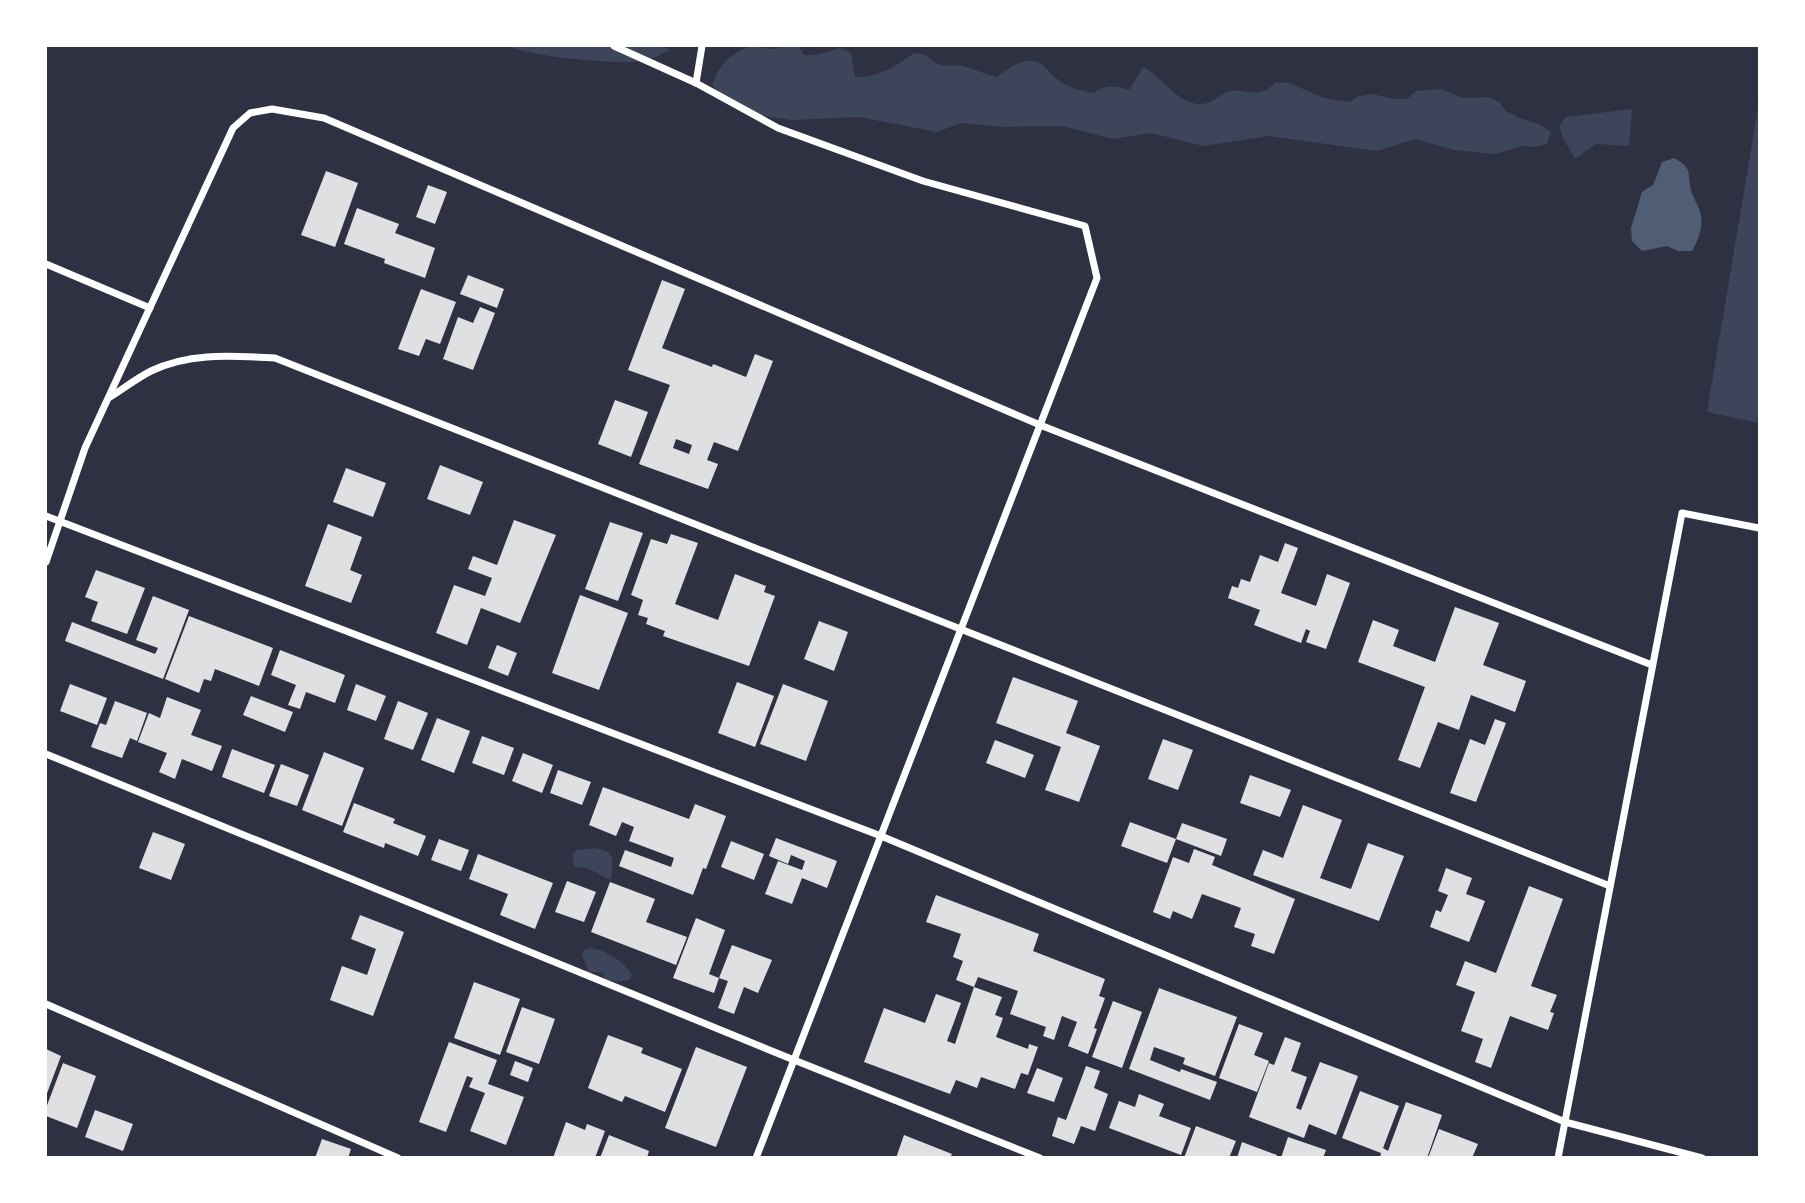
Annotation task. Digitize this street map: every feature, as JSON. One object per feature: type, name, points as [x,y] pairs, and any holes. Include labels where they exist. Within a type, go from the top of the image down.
[{"type":"street","points":[[614,46],[696,83],[778,128],[923,181],[1085,226],[1097,278],[756,1157]]},
{"type":"street","points":[[696,83],[702,46]]},
{"type":"street","points":[[46,562],[85,448],[233,128],[250,113],[272,109],[324,118],[1040,425],[1652,665]]},
{"type":"street","points":[[46,264],[150,308]]},
{"type":"street","points":[[109,397],[152,371],[188,359],[219,356],[275,358],[1610,886]]},
{"type":"street","points":[[1558,1157],[1682,513],[1759,528]]},
{"type":"street","points":[[46,516],[880,836],[1565,1122],[1702,1157]]},
{"type":"street","points":[[46,754],[1040,1157]]},
{"type":"street","points":[[46,1004],[398,1157]]},
{"type":"shaded area","points":[[509,46],[663,46],[670,50],[644,61],[615,62],[554,57]]},
{"type":"shaded area","points":[[750,46],[775,49],[782,46],[799,46],[804,55],[816,55],[840,48],[851,53],[855,77],[879,73],[914,53],[926,55],[940,65],[963,66],[996,77],[1017,64],[1035,61],[1065,85],[1093,93],[1110,87],[1129,90],[1143,67],[1180,97],[1197,104],[1210,102],[1231,91],[1265,91],[1276,82],[1289,83],[1324,98],[1349,102],[1359,96],[1372,94],[1407,99],[1416,91],[1441,89],[1463,98],[1488,97],[1499,102],[1506,111],[1541,125],[1551,132],[1547,144],[1522,146],[1495,154],[1454,150],[1415,139],[1377,151],[1269,136],[1203,146],[1151,133],[1113,139],[1062,126],[1002,127],[961,123],[937,132],[859,117],[792,120],[753,114],[720,95],[712,85],[726,61]]},
{"type":"shaded area","points":[[1759,102],[1759,423],[1707,412]]},
{"type":"shaded area","points":[[1632,109],[1629,146],[1596,144],[1575,159],[1559,126],[1566,117]]},
{"type":"shaded area","points":[[1674,158],[1688,171],[1691,190],[1701,217],[1699,237],[1692,251],[1678,251],[1667,246],[1642,251],[1632,241],[1631,228],[1642,192],[1653,185],[1662,162]]},
{"type":"shaded area","points":[[596,848],[608,852],[612,857],[610,880],[587,868],[574,867],[572,854],[577,850]]},
{"type":"shaded area","points":[[590,948],[602,951],[619,961],[632,974],[629,980],[617,982],[605,979],[603,972],[589,972],[582,955],[584,950]]},
{"type":"building","points":[[326,171],[358,183],[335,247],[301,235]]},
{"type":"building","points":[[428,185],[447,192],[435,224],[416,217]]},
{"type":"building","points":[[357,208],[399,224],[395,233],[435,248],[425,278],[344,244]]},
{"type":"building","points":[[468,275],[504,289],[497,308],[460,294]]},
{"type":"building","points":[[662,280],[685,289],[662,348],[746,377],[755,354],[773,361],[738,451],[714,442],[707,460],[718,464],[708,489],[639,464],[670,385],[628,370]],"holes":[[[676,439],[692,445],[689,454],[673,448]]]},
{"type":"building","points":[[421,289],[456,302],[440,344],[426,339],[419,356],[398,349]]},
{"type":"building","points":[[480,307],[495,313],[473,370],[443,359],[458,317],[473,323]]},
{"type":"building","points":[[615,400],[648,412],[631,457],[598,444]]},
{"type":"building","points":[[440,465],[483,482],[470,515],[427,499]]},
{"type":"building","points":[[346,468],[386,483],[373,517],[333,502]]},
{"type":"building","points":[[514,520],[556,535],[520,623],[481,608],[467,645],[436,633],[454,585],[485,596],[492,578],[468,569],[473,556],[497,565]]},
{"type":"building","points":[[610,522],[643,533],[618,601],[585,589]]},
{"type":"building","points":[[328,524],[362,537],[350,570],[362,575],[351,603],[305,586]]},
{"type":"building","points":[[671,534],[698,543],[675,604],[718,620],[735,574],[766,586],[764,592],[775,596],[749,666],[663,636],[665,631],[646,624],[648,618],[638,615],[643,600],[631,595],[651,539],[667,544]]},
{"type":"building","points":[[1285,543],[1298,548],[1281,593],[1316,606],[1327,574],[1350,583],[1326,649],[1306,642],[1310,631],[1306,629],[1301,643],[1254,625],[1260,610],[1228,598],[1232,586],[1238,588],[1241,579],[1250,582],[1260,555],[1278,562]]},
{"type":"building","points":[[96,570],[145,588],[127,634],[91,621],[98,602],[85,597]]},
{"type":"building","points":[[580,595],[628,613],[599,690],[552,673]]},
{"type":"building","points":[[153,596],[189,610],[163,679],[65,641],[72,622],[155,654],[158,648],[136,640]]},
{"type":"building","points":[[1455,607],[1499,623],[1483,665],[1526,681],[1515,712],[1471,695],[1459,730],[1438,722],[1420,768],[1398,760],[1425,687],[1358,662],[1373,620],[1399,630],[1393,646],[1435,662]]},
{"type":"building","points":[[189,616],[273,648],[259,686],[215,669],[211,681],[204,679],[199,693],[165,679]]},
{"type":"building","points":[[819,621],[848,632],[834,671],[804,659]]},
{"type":"building","points":[[497,645],[517,653],[508,676],[488,668]]},
{"type":"building","points":[[280,650],[345,675],[335,703],[306,692],[300,709],[288,705],[296,685],[271,675]]},
{"type":"building","points":[[1013,677],[1078,701],[1066,733],[1100,746],[1079,802],[1045,790],[1061,747],[996,723]]},
{"type":"building","points":[[737,682],[774,696],[755,747],[718,733]]},
{"type":"building","points":[[70,684],[107,698],[97,725],[60,711]]},
{"type":"building","points":[[356,684],[386,696],[376,721],[347,710]]},
{"type":"building","points":[[783,684],[828,701],[806,761],[760,744]]},
{"type":"building","points":[[251,696],[293,712],[285,732],[243,715]]},
{"type":"building","points":[[167,697],[201,710],[191,735],[222,746],[212,771],[182,759],[175,779],[159,772],[167,753],[138,742],[149,713],[160,718]]},
{"type":"building","points":[[115,701],[147,713],[137,741],[130,738],[122,758],[91,747],[100,723],[106,725]]},
{"type":"building","points":[[398,701],[428,713],[413,750],[384,739]]},
{"type":"building","points":[[437,718],[470,731],[454,773],[421,760]]},
{"type":"building","points":[[1495,719],[1506,723],[1476,802],[1450,793],[1470,739],[1485,745]]},
{"type":"building","points":[[482,736],[514,748],[504,775],[472,763]]},
{"type":"building","points":[[1163,739],[1193,750],[1178,790],[1148,779]]},
{"type":"building","points":[[995,740],[1034,755],[1025,778],[986,763]]},
{"type":"building","points":[[232,749],[275,765],[264,793],[222,777]]},
{"type":"building","points":[[324,752],[364,768],[342,826],[302,810]]},
{"type":"building","points":[[523,753],[553,765],[542,793],[512,781]]},
{"type":"building","points":[[281,764],[309,775],[297,806],[269,796]]},
{"type":"building","points":[[558,770],[591,782],[582,805],[550,793]]},
{"type":"building","points":[[1250,775],[1291,790],[1280,817],[1240,803]]},
{"type":"building","points":[[603,787],[689,819],[695,804],[726,816],[693,895],[619,866],[625,850],[671,867],[674,858],[629,841],[634,827],[622,822],[616,836],[589,825]]},
{"type":"building","points":[[354,803],[395,819],[393,823],[426,836],[418,856],[385,843],[384,848],[343,832]]},
{"type":"building","points":[[1303,805],[1342,820],[1320,878],[1351,889],[1368,843],[1404,856],[1379,921],[1253,875],[1263,850],[1283,858]]},
{"type":"building","points":[[1130,822],[1176,839],[1167,863],[1121,846]]},
{"type":"building","points":[[1182,823],[1227,839],[1221,856],[1176,839]]},
{"type":"building","points":[[153,832],[185,844],[171,880],[139,868]]},
{"type":"building","points":[[776,838],[837,861],[827,888],[802,878],[792,904],[765,894],[778,861],[802,870],[805,861],[791,855],[788,864],[769,856]]},
{"type":"building","points":[[439,839],[469,850],[461,871],[431,860]]},
{"type":"building","points":[[731,841],[764,854],[754,880],[721,867]]},
{"type":"building","points":[[1194,849],[1215,857],[1212,865],[1295,899],[1274,954],[1251,946],[1255,934],[1234,927],[1241,908],[1202,894],[1192,919],[1173,911],[1170,919],[1153,912],[1173,857],[1189,863]]},
{"type":"building","points":[[478,854],[553,883],[535,929],[500,915],[508,894],[469,879]]},
{"type":"building","points":[[1446,868],[1472,878],[1466,894],[1485,901],[1469,942],[1430,927],[1436,910],[1441,912],[1448,895],[1438,891]]},
{"type":"building","points":[[567,881],[596,892],[584,922],[555,912]]},
{"type":"building","points":[[610,882],[655,899],[646,922],[687,937],[676,965],[591,932]]},
{"type":"building","points":[[1529,886],[1563,899],[1531,986],[1557,995],[1550,1012],[1554,1013],[1548,1030],[1510,1016],[1491,1068],[1475,1062],[1483,1039],[1461,1031],[1475,992],[1456,985],[1465,961],[1496,973]]},
{"type":"building","points":[[936,895],[1039,934],[1033,951],[1105,979],[1099,996],[1105,998],[1088,1054],[1068,1046],[1077,1022],[1062,1016],[1054,1040],[1043,1036],[1046,1027],[1010,1014],[1018,991],[978,977],[974,987],[956,980],[963,961],[953,957],[961,934],[926,922]]},
{"type":"building","points":[[360,915],[404,932],[373,1016],[330,1000],[342,966],[367,975],[376,949],[351,939]]},
{"type":"building","points":[[696,918],[725,930],[709,974],[719,978],[714,993],[673,978]]},
{"type":"building","points":[[732,945],[772,960],[758,993],[744,987],[734,1014],[718,1008],[728,981],[719,978]]},
{"type":"building","points":[[474,982],[520,999],[500,1055],[454,1038]]},
{"type":"building","points":[[974,987],[1002,997],[995,1015],[1003,1018],[996,1037],[1028,1049],[1029,1044],[1038,1047],[1028,1075],[1021,1073],[1015,1089],[981,1077],[977,1088],[956,1080],[950,1094],[864,1062],[884,1008],[925,1023],[936,994],[961,1003],[947,1041],[955,1044]]},
{"type":"building","points":[[1159,988],[1237,1017],[1215,1076],[1183,1064],[1185,1058],[1154,1047],[1150,1060],[1217,1082],[1210,1100],[1129,1069]]},
{"type":"building","points":[[1113,1001],[1142,1012],[1122,1068],[1092,1057]]},
{"type":"building","points":[[522,1007],[555,1019],[539,1064],[506,1052]]},
{"type":"building","points":[[1239,1024],[1263,1033],[1254,1055],[1269,1061],[1257,1092],[1219,1078]]},
{"type":"building","points":[[608,1035],[643,1048],[641,1053],[682,1069],[665,1112],[625,1096],[622,1102],[588,1088]]},
{"type":"building","points":[[1285,1037],[1301,1043],[1291,1071],[1307,1077],[1296,1108],[1301,1110],[1320,1062],[1358,1076],[1336,1135],[1309,1124],[1304,1138],[1249,1117],[1269,1063],[1274,1065]]},
{"type":"building","points":[[449,1042],[497,1060],[488,1084],[524,1097],[506,1145],[470,1131],[485,1093],[469,1087],[473,1078],[467,1076],[446,1132],[419,1122]]},
{"type":"building","points":[[696,1047],[747,1067],[716,1147],[665,1128]]},
{"type":"building","points":[[46,1049],[61,1056],[46,1096]]},
{"type":"building","points":[[515,1061],[533,1068],[528,1082],[510,1075]]},
{"type":"building","points":[[63,1063],[96,1076],[77,1128],[46,1116],[46,1108]]},
{"type":"building","points":[[1086,1066],[1100,1071],[1094,1088],[1108,1094],[1095,1131],[1081,1126],[1074,1144],[1052,1136],[1058,1117],[1066,1120]]},
{"type":"building","points":[[1037,1068],[1063,1078],[1054,1102],[1027,1093]]},
{"type":"building","points":[[1360,1091],[1399,1106],[1383,1148],[1388,1151],[1406,1102],[1442,1115],[1427,1158],[1380,1158],[1381,1153],[1342,1138]]},
{"type":"building","points":[[1139,1094],[1164,1104],[1159,1116],[1191,1128],[1181,1155],[1109,1128],[1119,1101],[1135,1107]]},
{"type":"building","points":[[95,1110],[133,1124],[123,1151],[85,1137]]},
{"type":"building","points":[[566,1122],[585,1130],[587,1124],[605,1131],[595,1158],[553,1158]]},
{"type":"building","points":[[1196,1126],[1236,1141],[1229,1158],[1184,1158]]},
{"type":"building","points":[[1439,1129],[1478,1144],[1472,1158],[1428,1158]]},
{"type":"building","points":[[609,1135],[649,1151],[647,1158],[600,1158]]},
{"type":"building","points":[[904,1135],[952,1154],[950,1158],[896,1158]]},
{"type":"building","points":[[1288,1137],[1326,1150],[1323,1158],[1281,1158]]},
{"type":"building","points":[[322,1139],[351,1149],[348,1158],[315,1158]]},
{"type":"building","points":[[1242,1142],[1277,1155],[1276,1158],[1237,1158]]}]
